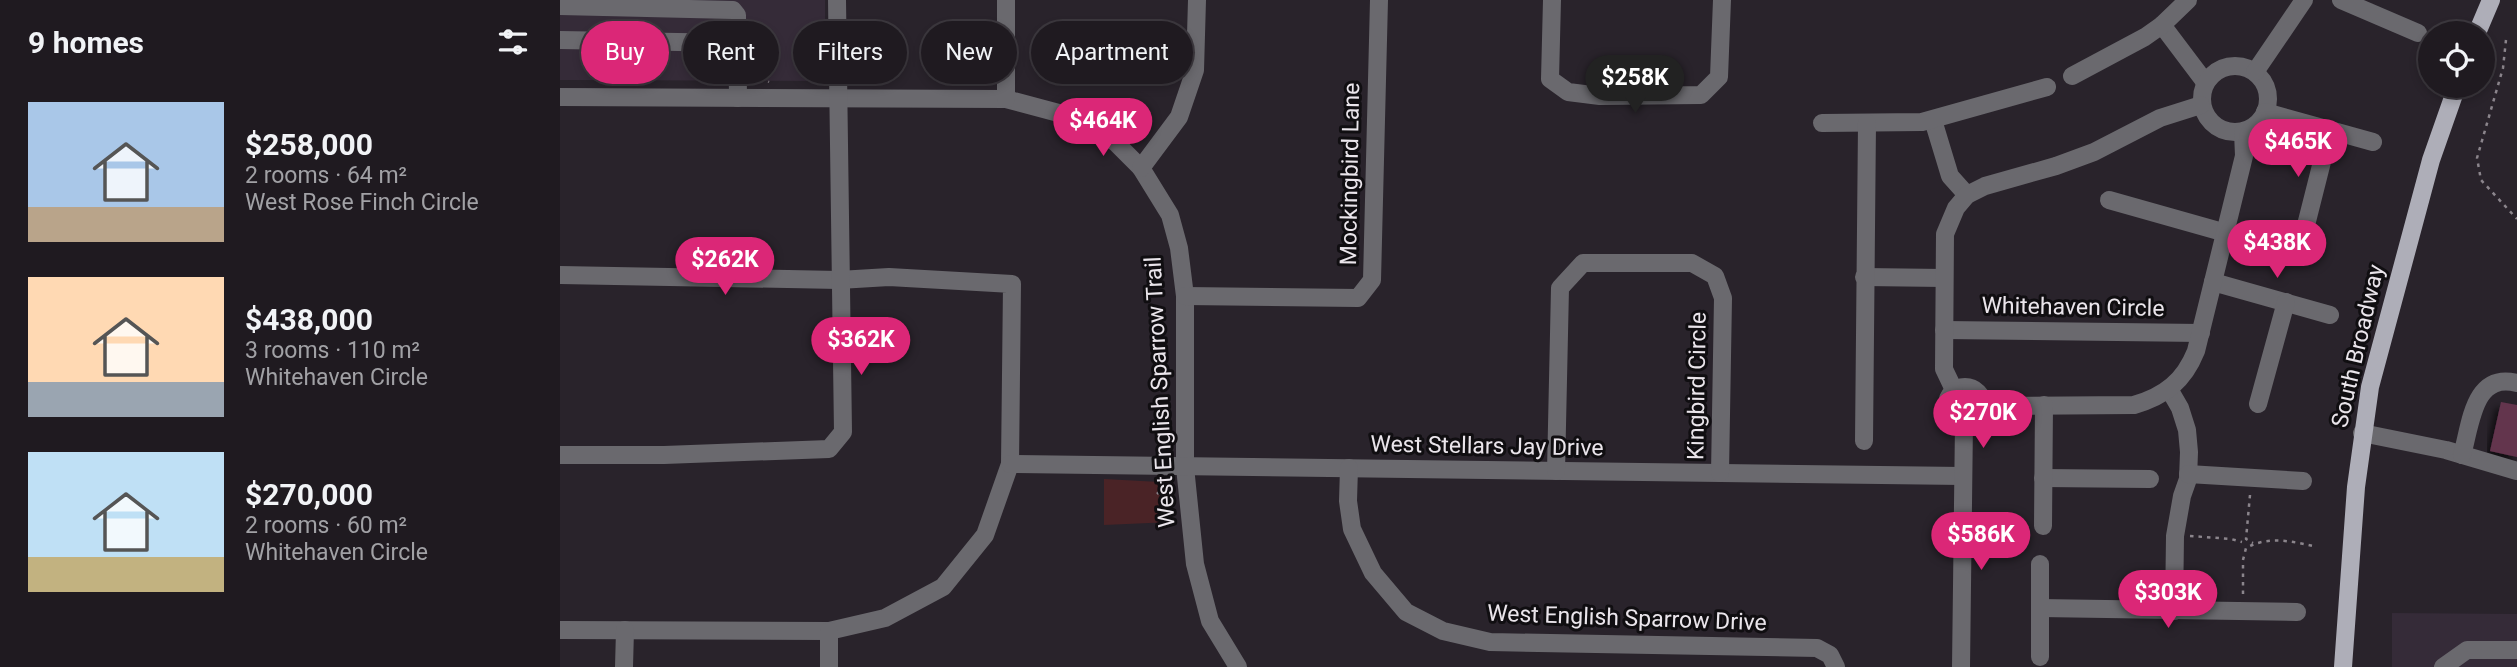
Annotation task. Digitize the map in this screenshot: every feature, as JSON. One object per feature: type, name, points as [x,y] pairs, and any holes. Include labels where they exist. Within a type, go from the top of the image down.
[{"type":"main road","points":[[2482,21],[2491,0]]},
{"type":"main road","name":"South Broadway","points":[[2343,667],[2355,500],[2370,387],[2431,160],[2453,98]]},
{"type":"street","points":[[560,455],[664,455],[830,449],[843,432],[837,0]]},
{"type":"street","points":[[1006,0],[1006,99]]},
{"type":"street","points":[[1141,168],[1179,117],[1195,70],[1197,0]]},
{"type":"street","name":"Mockingbird Lane","points":[[1185,296],[1357,298],[1372,280],[1378,0]]},
{"type":"street","points":[[1552,0],[1550,79],[1568,92],[1600,96],[1701,95],[1719,77],[1722,0]]},
{"type":"street","points":[[2072,76],[2145,37],[2188,0]]},
{"type":"street","points":[[2255,72],[2304,0]]},
{"type":"street","points":[[2341,0],[2418,33]]},
{"type":"street","points":[[560,6],[724,8],[733,10],[737,21]]},
{"type":"street","points":[[2162,25],[2205,82]]},
{"type":"street","points":[[560,40],[683,42]]},
{"type":"street","points":[[2234,65],[2255,72],[2265,83],[2269,100],[2264,117],[2251,129],[2243,132],[2229,133],[2217,128],[2201,106],[2205,82],[2217,70],[2234,65]]},
{"type":"street","points":[[738,84],[738,98]]},
{"type":"street","points":[[1822,123],[1933,120],[2047,87]]},
{"type":"street","name":"West English Sparrow Trail","points":[[560,97],[1006,99],[1081,119],[1115,142],[1141,168],[1170,215],[1179,248],[1185,296],[1185,467],[1195,564],[1210,621],[1238,667]]},
{"type":"street","points":[[1954,390],[1944,369],[1945,234],[1956,208],[1967,195],[1984,186],[2082,157],[2160,118],[2201,106]]},
{"type":"street","points":[[2266,112],[2373,142]]},
{"type":"street","points":[[1933,120],[1950,176],[1967,195]]},
{"type":"street","points":[[1864,441],[1867,123]]},
{"type":"street","points":[[2303,237],[2330,130]]},
{"type":"street","points":[[1984,406],[2134,405],[2152,400],[2181,379],[2189,368],[2201,332],[2226,233],[2244,156],[2243,132]]},
{"type":"street","points":[[2109,200],[2226,233]]},
{"type":"street","name":"Kingbird Circle","points":[[1556,471],[1560,288],[1583,263],[1692,263],[1716,276],[1723,298],[1720,473]]},
{"type":"street","points":[[560,275],[839,279],[889,277],[1012,284],[1010,464],[985,535],[943,587],[885,618],[829,631],[560,630]]},
{"type":"street","points":[[1864,277],[1944,278]]},
{"type":"street","points":[[2213,282],[2330,315]]},
{"type":"street","points":[[2258,404],[2287,302]]},
{"type":"street","name":"Whitehaven Circle","points":[[1944,330],[2201,332]]},
{"type":"street","points":[[2462,455],[2479,395],[2491,383],[2517,383]]},
{"type":"street","points":[[1970,387],[1979,392],[1984,406],[1979,417],[1964,423],[1955,421],[1948,412],[1947,404],[1954,390],[1970,387]]},
{"type":"street","points":[[2169,390],[2180,408],[2187,430],[2188,474],[2175,536],[2174,611]]},
{"type":"street","points":[[2043,526],[2044,405]]},
{"type":"street","points":[[1961,667],[1964,423]]},
{"type":"street","points":[[2362,433],[2462,455],[2517,471]]},
{"type":"street","name":"West Stellars Jay Drive","points":[[1010,464],[1963,476]]},
{"type":"street","name":"West English Sparrow Drive","points":[[1349,468],[1348,501],[1352,530],[1373,573],[1406,612],[1443,631],[1490,642],[1817,648],[1830,655],[1836,667]]},
{"type":"street","points":[[2188,474],[2303,481]]},
{"type":"street","points":[[2043,478],[2150,479]]},
{"type":"street","points":[[2040,564],[2040,657]]},
{"type":"street","points":[[2040,608],[2297,612]]},
{"type":"street","points":[[624,667],[625,630]]},
{"type":"street","points":[[829,631],[829,667]]},
{"type":"street","points":[[2443,667],[2467,650],[2517,650]]},
{"type":"path","points":[[2506,40],[2502,68],[2477,158],[2481,180],[2517,219]]},
{"type":"path","points":[[2242,542],[2246,539],[2251,478]]},
{"type":"path","points":[[2175,536],[2242,542]]},
{"type":"path","points":[[2246,539],[2253,543]]},
{"type":"path","points":[[2243,611],[2243,560],[2246,548],[2253,543],[2282,540],[2313,546]]},
{"type":"path","points":[[2242,542],[2242,546],[2246,548]]},
{"type":"shaded area","points":[[560,0],[825,0],[825,21],[793,21],[793,81],[779,81],[779,21],[683,21],[683,80],[669,80],[669,21],[581,21],[581,80],[560,80]]},
{"type":"shaded area","points":[[1104,479],[1160,482],[1169,491],[1172,522],[1104,525]]},
{"type":"shaded area","points":[[2392,613],[2517,614],[2517,667],[2392,667]]},
{"type":"building","points":[[2501,402],[2517,405],[2517,457],[2490,451]]}]
